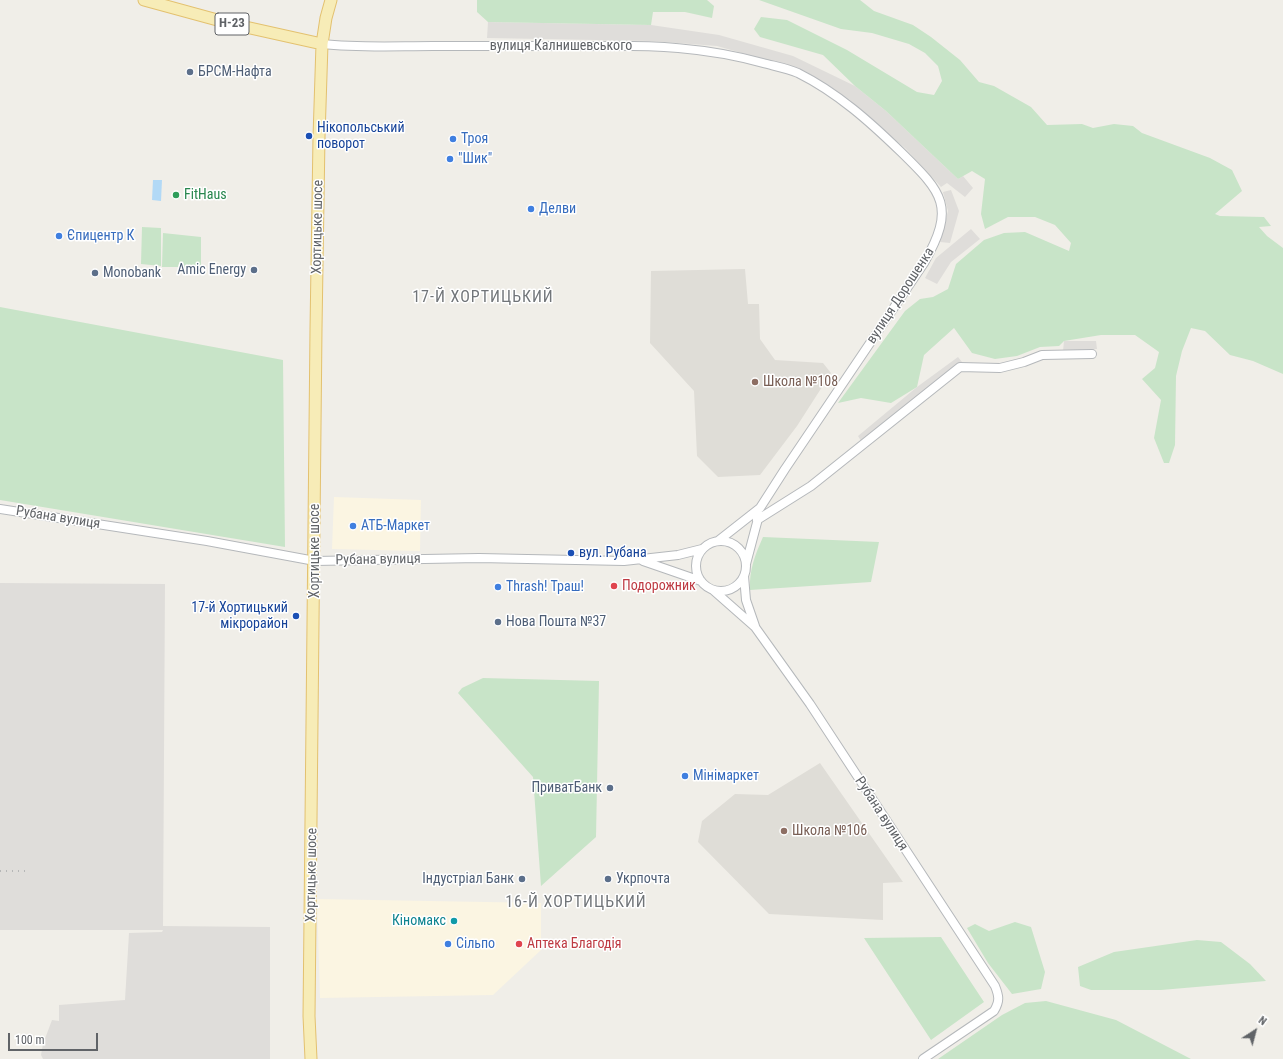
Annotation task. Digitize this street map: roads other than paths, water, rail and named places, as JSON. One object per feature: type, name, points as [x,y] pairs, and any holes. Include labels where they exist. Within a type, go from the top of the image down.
[{"type":"main road","name":"Н-23","points":[[144,0],[225,22],[322,44]]},
{"type":"main road","name":"Хортицьке шосе","points":[[311,1059],[309,1016],[315,561],[316,329],[322,44],[326,18],[331,0]]},
{"type":"street","name":"вулиця Калнишевського","points":[[322,44],[405,46],[643,45],[683,47],[748,59],[796,72]]},
{"type":"street","name":"вулиця Дорошенка","points":[[746,566],[760,508],[785,468],[924,264],[935,242],[942,211],[942,202],[935,188],[877,129],[845,101],[796,72]]},
{"type":"street","points":[[757,520],[811,486],[960,367],[1000,368],[1024,362],[1042,354],[1092,354]]},
{"type":"street","name":"вулиця Дорошенка","points":[[718,542],[760,508]]},
{"type":"street","name":"Рубана вулиця","points":[[0,509],[207,541],[315,561],[479,558],[641,560],[678,555],[702,549]]},
{"type":"street","points":[[718,542],[729,542],[738,548],[744,556],[746,566],[744,576],[738,585],[729,590],[713,590],[701,581],[696,565],[702,549],[718,542]]},
{"type":"street","name":"Рубана вулиця","points":[[641,560],[701,581]]},
{"type":"street","name":"Рубана вулиця","points":[[744,576],[746,600],[755,627]]},
{"type":"street","name":"Рубана вулиця","points":[[713,590],[755,627],[810,704],[995,986],[999,997],[999,1004],[994,1011],[986,1018],[923,1059]]},
{"type":"water","points":[[153,180],[162,180],[161,201],[152,200]]},
{"type":"railway","points":[[0,871],[29,871]]},
{"type":"place","name":"БРСМ-Нафта","points":[[190,72]]},
{"type":"place","name":"Нікопольський поворот","points":[[309,136]]},
{"type":"place","name":"Троя","points":[[453,139]]},
{"type":"place","name":"\"Шик\"","points":[[450,159]]},
{"type":"place","name":"FitHaus","points":[[176,195]]},
{"type":"place","name":"Делви","points":[[531,209]]},
{"type":"place","name":"Єпицентр К","points":[[59,236]]},
{"type":"place","name":"Amic Energy","points":[[254,270]]},
{"type":"place","name":"Monobank","points":[[95,273]]},
{"type":"place","name":"Школа №108","points":[[755,382]]},
{"type":"place","name":"АТБ-Маркет","points":[[353,526]]},
{"type":"place","name":"вул. Рубана","points":[[571,553]]},
{"type":"place","name":"Подорожник","points":[[614,586]]},
{"type":"place","name":"Thrash! Траш!","points":[[498,587]]},
{"type":"place","name":"17-й Хортицький мікрорайон","points":[[296,616]]},
{"type":"place","name":"Нова Пошта №37","points":[[498,622]]},
{"type":"place","name":"Мiнiмаркет","points":[[685,776]]},
{"type":"place","name":"ПриватБанк","points":[[610,788]]},
{"type":"place","name":"Школа №106","points":[[784,831]]},
{"type":"place","name":"Iндустрiал Банк","points":[[522,879]]},
{"type":"place","name":"Укрпочта","points":[[608,879]]},
{"type":"place","name":"Кіномакс","points":[[454,921]]},
{"type":"place","name":"Сільпо","points":[[448,944]]},
{"type":"place","name":"Аптека Благодiя","points":[[519,944]]},
{"type":"district","name":"17-Й ХОРТИЦЬКИЙ","points":[[483,298]]},
{"type":"district","name":"16-Й ХОРТИЦЬКИЙ","points":[[576,903]]}]
